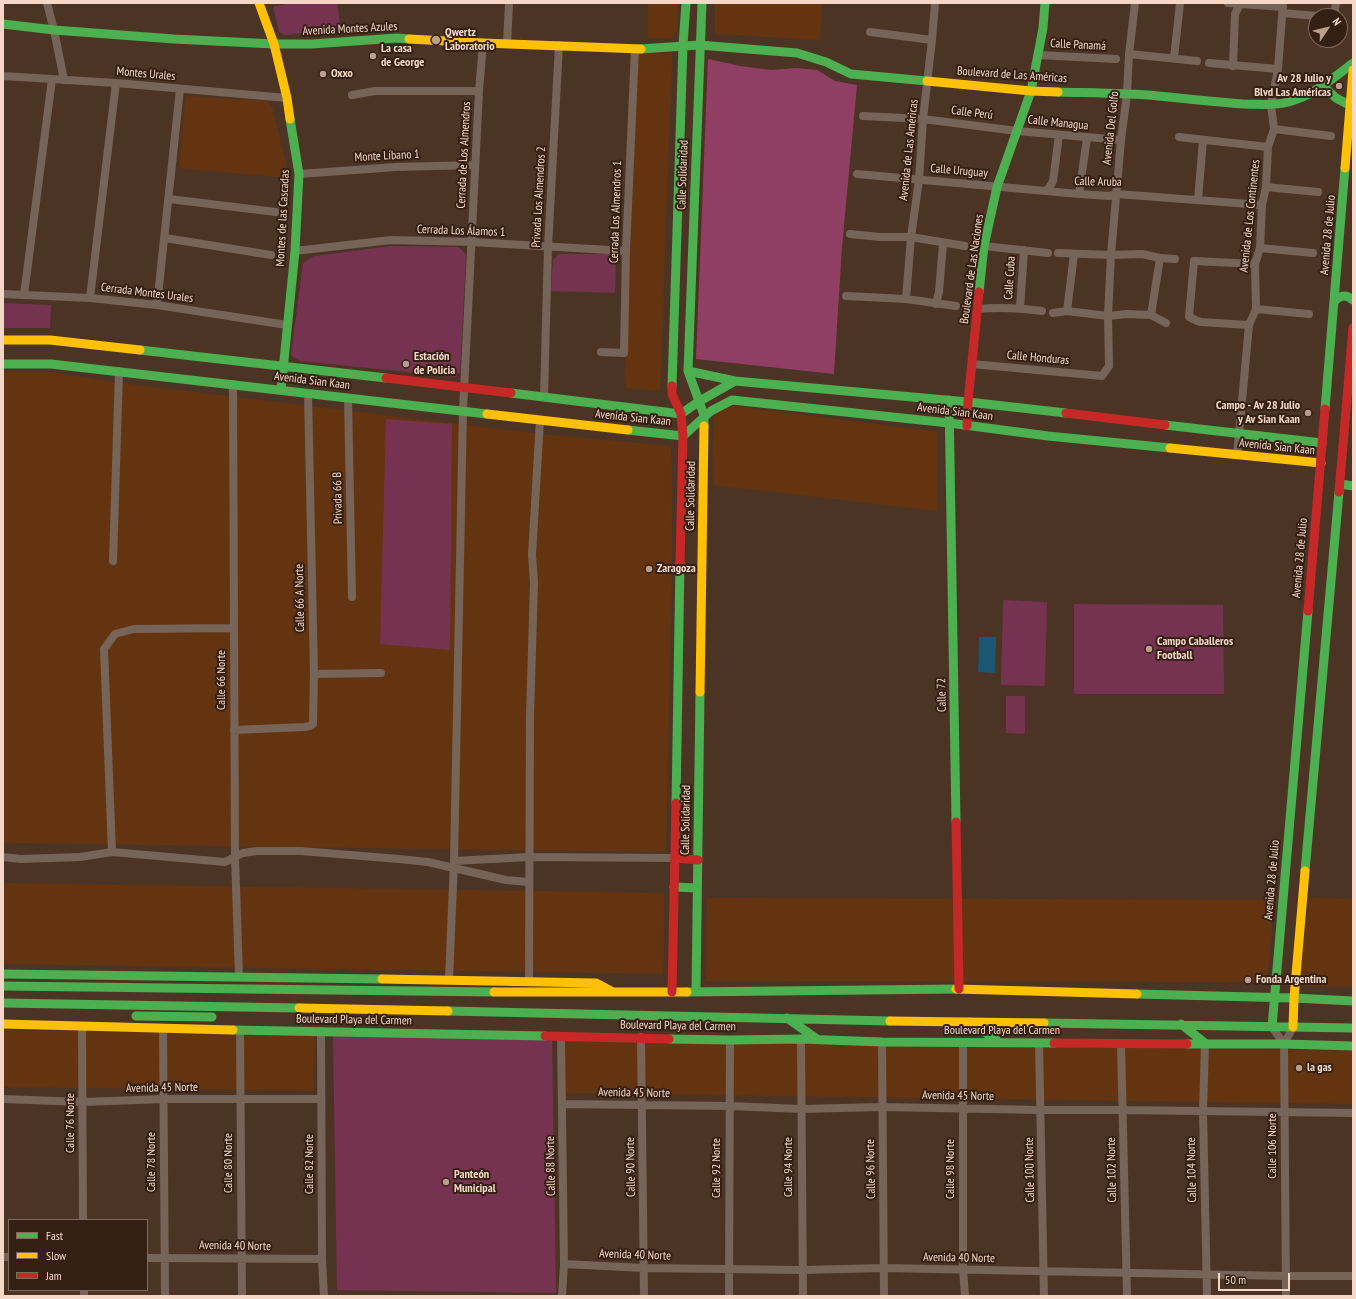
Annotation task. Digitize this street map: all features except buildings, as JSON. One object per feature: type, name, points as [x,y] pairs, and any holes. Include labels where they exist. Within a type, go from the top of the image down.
[{"type":"main road","name":"Montes de las Cascadas","points":[[259,3],[274,44],[287,98],[299,174],[295,251],[286,325],[281,390]]},
{"type":"main road","name":"Calle Solidaridad","points":[[672,992],[683,436],[681,414],[672,394],[683,45],[686,3]]},
{"type":"main road","name":"Calle Solidaridad","points":[[696,992],[704,415],[688,371],[699,45],[702,3]]},
{"type":"main road","name":"Boulevard de Las Naciones","points":[[967,426],[968,402],[984,246],[997,186],[1032,91],[1043,28],[1045,3]]},
{"type":"main road","name":"Avenida Montes Azules","points":[[3,24],[54,30],[174,39],[274,44],[312,44],[397,38],[635,49],[699,45]]},
{"type":"main road","name":"Boulevard de Las Américas","points":[[699,45],[797,53],[826,62],[851,74],[1032,91],[1127,94],[1207,102],[1271,105],[1289,102],[1323,86],[1353,63]]},
{"type":"main road","name":"Avenida 28 de Julio","points":[[1272,1027],[1352,106],[1353,70]]},
{"type":"main road","points":[[1323,86],[1336,98],[1352,106]]},
{"type":"main road","points":[[1334,302],[1339,297],[1343,296],[1347,296],[1353,300]]},
{"type":"main road","points":[[1294,998],[1353,328]]},
{"type":"main road","name":"Avenida Sian Kaan","points":[[3,340],[50,340],[464,387],[681,414],[698,402],[735,381],[968,402],[1322,443]]},
{"type":"main road","name":"Avenida Sian Kaan","points":[[3,364],[51,364],[119,371],[683,436],[704,415],[717,406],[732,400],[949,423],[1048,436],[1321,463]]},
{"type":"main road","points":[[688,371],[735,381]]},
{"type":"main road","name":"Calle 72","points":[[949,400],[959,989]]},
{"type":"main road","points":[[1340,484],[1353,486]]},
{"type":"main road","points":[[1309,595],[1318,602],[1326,600],[1329,597]]},
{"type":"main road","points":[[675,858],[698,860]]},
{"type":"main road","points":[[674,886],[697,888]]},
{"type":"main road","points":[[3,974],[449,979],[596,983],[613,992]]},
{"type":"main road","points":[[3,986],[613,992],[959,989],[1294,998],[1353,1001]]},
{"type":"main road","name":"Calle 106 Norte","points":[[1293,1027],[1294,998]]},
{"type":"main road","points":[[3,1003],[1353,1028]]},
{"type":"main road","points":[[358,1018],[592,1021],[608,1014]]},
{"type":"main road","points":[[128,1016],[223,1018]]},
{"type":"main road","points":[[787,1018],[817,1040]]},
{"type":"main road","points":[[970,1022],[999,1042]]},
{"type":"main road","name":"Boulevard Playa del Carmen","points":[[3,1024],[162,1029],[641,1037],[730,1040],[801,1039],[882,1042],[1121,1044],[1205,1043],[1353,1046]]},
{"type":"main road","points":[[1181,1024],[1205,1043]]},
{"type":"street","points":[[47,3],[64,80]]},
{"type":"street","points":[[507,44],[509,3]]},
{"type":"street","name":"Avenida de Las Américas","points":[[906,299],[911,237],[919,180],[923,119],[935,3]]},
{"type":"street","name":"Avenida Del Golfo","points":[[1102,376],[1109,366],[1108,316],[1111,256],[1135,3]]},
{"type":"street","points":[[1174,58],[1180,3]]},
{"type":"street","points":[[1228,3],[1283,8],[1308,14]]},
{"type":"street","points":[[1233,66],[1235,14],[1240,4]]},
{"type":"street","name":"Avenida de Los Continentes","points":[[1237,455],[1249,325],[1256,310],[1255,264],[1260,248],[1262,205],[1266,187],[1268,147],[1274,129],[1271,105],[1278,69],[1283,8]]},
{"type":"street","points":[[870,32],[932,40]]},
{"type":"street","name":"Cerrada de Los Almendros","points":[[449,979],[463,410],[479,91],[483,43]]},
{"type":"street","name":"Privada Los Almendros 2","points":[[544,397],[548,247],[559,46]]},
{"type":"street","name":"Cerrada Los Almendros 1","points":[[601,352],[624,353],[626,251],[635,49]]},
{"type":"street","points":[[1130,54],[1197,61]]},
{"type":"street","name":"Calle Panamá","points":[[1038,55],[1116,59]]},
{"type":"street","points":[[1209,63],[1278,69]]},
{"type":"street","name":"Montes Urales","points":[[3,76],[116,83],[287,98]]},
{"type":"street","points":[[24,295],[52,79]]},
{"type":"street","points":[[90,298],[116,83]]},
{"type":"street","points":[[157,305],[180,89]]},
{"type":"street","name":"Cerrada de Los Almendros","points":[[352,96],[375,91],[479,91]]},
{"type":"street","name":"Calle Perú","points":[[863,116],[923,119],[1017,131]]},
{"type":"street","points":[[1274,129],[1331,136]]},
{"type":"street","name":"Calle Managua","points":[[1017,131],[1121,140]]},
{"type":"street","points":[[1047,191],[1053,181],[1059,135]]},
{"type":"street","points":[[1179,137],[1268,147]]},
{"type":"street","points":[[1079,194],[1087,138]]},
{"type":"street","points":[[1198,200],[1203,140]]},
{"type":"street","name":"Monte Líbano 1","points":[[299,174],[396,167],[475,165]]},
{"type":"street","name":"Calle Uruguay","points":[[857,174],[997,186]]},
{"type":"street","name":"Calle Aruba","points":[[997,186],[1079,194],[1109,196],[1117,194],[1262,205]]},
{"type":"street","points":[[1266,187],[1318,192]]},
{"type":"street","points":[[169,199],[276,212]]},
{"type":"street","points":[[850,234],[880,237],[911,237],[965,246]]},
{"type":"street","points":[[165,238],[271,255]]},
{"type":"street","name":"Cerrada Los Álamos 1","points":[[295,251],[391,240],[472,242],[626,251]]},
{"type":"street","points":[[936,304],[939,292],[943,242]]},
{"type":"street","points":[[984,246],[1048,253]]},
{"type":"street","points":[[1260,248],[1313,253]]},
{"type":"street","name":"Calle Cuba","points":[[1020,308],[1024,250]]},
{"type":"street","points":[[1058,252],[1111,256],[1142,254],[1160,258],[1175,259]]},
{"type":"street","points":[[1067,311],[1074,254]]},
{"type":"street","points":[[1151,316],[1160,258]]},
{"type":"street","points":[[1249,325],[1200,322],[1189,317],[1194,261],[1255,264]]},
{"type":"street","name":"Cerrada Montes Urales","points":[[3,294],[90,298],[157,305],[286,325]]},
{"type":"street","points":[[846,296],[906,299],[956,306]]},
{"type":"street","points":[[978,309],[994,307],[1042,311]]},
{"type":"street","points":[[1256,310],[1309,314]]},
{"type":"street","points":[[1053,313],[1067,311],[1108,316],[1127,314],[1151,316],[1166,323]]},
{"type":"street","name":"Calle Honduras","points":[[972,364],[1102,376]]},
{"type":"street","points":[[113,561],[119,371]]},
{"type":"street","name":"Calle 66 Norte","points":[[233,384],[234,730],[239,976]]},
{"type":"street","name":"Calle 66 A Norte","points":[[234,730],[310,726],[312,724],[314,674],[308,393]]},
{"type":"street","name":"Privada 66 B","points":[[348,398],[352,597]]},
{"type":"street","points":[[529,982],[530,717],[534,582],[532,555],[540,420]]},
{"type":"street","points":[[112,852],[104,649],[115,634],[134,629],[234,628]]},
{"type":"street","points":[[314,674],[381,673]]},
{"type":"street","points":[[3,857],[21,859],[80,857],[112,852],[225,862],[243,854],[257,851],[301,851],[453,865],[506,880],[530,882]]},
{"type":"street","points":[[453,865],[529,858],[675,858]]},
{"type":"street","name":"Calle 76 Norte","points":[[82,1027],[83,1219]]},
{"type":"street","points":[[1272,1027],[1284,1044]]},
{"type":"street","name":"Calle 106 Norte","points":[[1286,1296],[1284,1044],[1293,1027]]},
{"type":"street","name":"Calle 78 Norte","points":[[162,1029],[164,1099],[165,1296]]},
{"type":"street","name":"Calle 80 Norte","points":[[240,1030],[242,1100],[242,1296]]},
{"type":"street","name":"Calle 82 Norte","points":[[321,1031],[322,1259],[324,1296]]},
{"type":"street","name":"Calle 88 Norte","points":[[561,1036],[564,1264],[562,1296]]},
{"type":"street","name":"Calle 90 Norte","points":[[641,1037],[644,1296]]},
{"type":"street","name":"Calle 94 Norte","points":[[801,1039],[803,1296]]},
{"type":"street","name":"Calle 92 Norte","points":[[729,1296],[730,1040]]},
{"type":"street","name":"Calle 96 Norte","points":[[882,1042],[884,1296]]},
{"type":"street","name":"Calle 98 Norte","points":[[963,1043],[964,1296]]},
{"type":"street","name":"Calle 100 Norte","points":[[1039,1043],[1044,1296]]},
{"type":"street","name":"Calle 104 Norte","points":[[1205,1043],[1203,1111],[1206,1296]]},
{"type":"street","name":"Calle 102 Norte","points":[[1121,1044],[1127,1296]]},
{"type":"street","name":"Avenida 45 Norte","points":[[3,1099],[82,1102],[164,1099],[321,1099]]},
{"type":"street","name":"Avenida 45 Norte","points":[[562,1104],[729,1106],[801,1109],[882,1107],[1353,1113]]},
{"type":"street","name":"Avenida 40 Norte","points":[[148,1258],[322,1259]]},
{"type":"street","name":"Avenida 40 Norte","points":[[564,1264],[644,1268],[802,1270],[884,1268],[1044,1272],[1353,1276]]},
{"type":"shaded area","points":[[290,3],[337,3],[341,29],[285,35],[279,32],[273,7]]},
{"type":"shaded area","points":[[648,3],[678,3],[677,30],[671,38],[648,38]]},
{"type":"shaded area","points":[[715,3],[822,3],[820,40],[715,34]]},
{"type":"shaded area","points":[[638,53],[672,54],[660,391],[625,388]]},
{"type":"shaded area","points":[[708,59],[740,66],[771,70],[796,68],[817,70],[835,81],[857,85],[842,247],[834,374],[696,359]]},
{"type":"shaded area","points":[[186,96],[267,101],[272,107],[286,164],[286,178],[179,168]]},
{"type":"shaded area","points":[[391,246],[458,247],[466,256],[460,372],[455,377],[300,361],[291,355],[303,263],[314,256]]},
{"type":"shaded area","points":[[559,254],[608,254],[616,259],[615,293],[551,291],[553,260]]},
{"type":"shaded area","points":[[3,303],[51,305],[50,328],[3,328]]},
{"type":"shaded area","points":[[3,372],[51,372],[112,382],[540,434],[671,446],[672,544],[666,852],[3,843]]},
{"type":"shaded area","points":[[732,406],[938,432],[938,511],[713,485],[714,414]]},
{"type":"shaded area","points":[[386,419],[452,424],[450,650],[380,644]]},
{"type":"shaded area","points":[[1003,600],[1047,602],[1045,686],[1001,685]]},
{"type":"shaded area","name":"Campo Caballeros Football","points":[[1074,604],[1223,605],[1224,694],[1074,694]]},
{"type":"shaded area","points":[[1006,696],[1025,696],[1025,734],[1006,733]]},
{"type":"shaded area","points":[[3,883],[664,893],[663,974],[3,964]]},
{"type":"shaded area","points":[[707,898],[1274,900],[1267,982],[706,981]]},
{"type":"shaded area","points":[[1310,898],[1353,899],[1353,987],[1299,986]]},
{"type":"shaded area","points":[[3,1030],[315,1034],[314,1091],[3,1087]]},
{"type":"shaded area","points":[[333,1035],[552,1039],[556,1293],[337,1290]]},
{"type":"shaded area","points":[[566,1040],[1353,1051],[1353,1104],[566,1093]]},
{"type":"water","points":[[979,637],[996,637],[995,673],[978,672]]},
{"type":"traffic: fast","points":[[672,386],[683,45],[686,3]]},
{"type":"traffic: fast","points":[[702,3],[688,371],[704,415],[704,426]]},
{"type":"traffic: fast","points":[[979,292],[984,246],[997,187],[1031,91],[1043,28],[1045,3]]},
{"type":"traffic: fast","points":[[3,24],[54,30],[174,39],[274,44],[312,44],[397,38],[409,39]]},
{"type":"traffic: fast","points":[[641,49],[699,45],[797,53],[826,62],[851,74],[927,81]]},
{"type":"traffic: fast","points":[[1058,92],[1146,95],[1243,104],[1277,104],[1297,99],[1314,91],[1353,63]]},
{"type":"traffic: fast","points":[[1323,86],[1336,98],[1353,107]]},
{"type":"traffic: fast","points":[[281,390],[295,251],[299,174],[290,119]]},
{"type":"traffic: fast","points":[[1325,409],[1345,168]]},
{"type":"traffic: fast","points":[[1334,302],[1343,296],[1353,300]]},
{"type":"traffic: fast","points":[[140,350],[386,378]]},
{"type":"traffic: fast","points":[[3,364],[51,364],[487,414]]},
{"type":"traffic: fast","points":[[688,371],[735,381],[968,402],[1066,413]]},
{"type":"traffic: fast","points":[[511,393],[681,414],[698,402],[735,381]]},
{"type":"traffic: fast","points":[[628,430],[683,436],[711,411],[732,400],[949,423],[1048,436],[1170,448]]},
{"type":"traffic: fast","points":[[949,400],[956,822]]},
{"type":"traffic: fast","points":[[1165,425],[1322,443]]},
{"type":"traffic: fast","points":[[1340,484],[1353,486]]},
{"type":"traffic: fast","points":[[1305,871],[1339,492]]},
{"type":"traffic: fast","points":[[676,803],[680,563]]},
{"type":"traffic: fast","points":[[1272,1027],[1308,611]]},
{"type":"traffic: fast","points":[[696,992],[700,692]]},
{"type":"traffic: fast","points":[[674,887],[697,888]]},
{"type":"traffic: fast","points":[[3,974],[382,979]]},
{"type":"traffic: fast","points":[[3,986],[494,992]]},
{"type":"traffic: fast","points":[[687,992],[956,989]]},
{"type":"traffic: fast","points":[[1137,994],[1353,1001]]},
{"type":"traffic: fast","points":[[3,1003],[299,1008]]},
{"type":"traffic: fast","points":[[448,1011],[890,1021]]},
{"type":"traffic: fast","points":[[136,1016],[212,1017]]},
{"type":"traffic: fast","points":[[787,1018],[817,1039]]},
{"type":"traffic: fast","points":[[970,1022],[999,1042]]},
{"type":"traffic: fast","points":[[1044,1023],[1353,1028]]},
{"type":"traffic: fast","points":[[1181,1024],[1205,1043]]},
{"type":"traffic: fast","points":[[233,1030],[545,1036]]},
{"type":"traffic: fast","points":[[669,1039],[801,1039],[882,1042],[1054,1043]]},
{"type":"traffic: fast","points":[[1187,1044],[1353,1046]]},
{"type":"traffic: slow","points":[[259,3],[274,44],[287,98],[290,119]]},
{"type":"traffic: slow","points":[[409,39],[641,49]]},
{"type":"traffic: slow","points":[[1345,168],[1353,70]]},
{"type":"traffic: slow","points":[[927,81],[1031,91],[1058,92]]},
{"type":"traffic: slow","points":[[3,340],[50,340],[140,350]]},
{"type":"traffic: slow","points":[[487,414],[628,430]]},
{"type":"traffic: slow","points":[[700,692],[704,426]]},
{"type":"traffic: slow","points":[[1170,448],[1321,463]]},
{"type":"traffic: slow","points":[[1293,1027],[1294,998],[1305,871]]},
{"type":"traffic: slow","points":[[382,979],[596,983],[613,992]]},
{"type":"traffic: slow","points":[[956,989],[1137,994]]},
{"type":"traffic: slow","points":[[494,992],[687,992]]},
{"type":"traffic: slow","points":[[299,1008],[448,1011]]},
{"type":"traffic: slow","points":[[890,1021],[1044,1023]]},
{"type":"traffic: slow","points":[[3,1024],[233,1030]]},
{"type":"traffic: jam","points":[[967,426],[979,292]]},
{"type":"traffic: jam","points":[[1339,492],[1353,328]]},
{"type":"traffic: jam","points":[[386,378],[511,393]]},
{"type":"traffic: jam","points":[[672,386],[672,394],[681,414],[683,436],[680,563]]},
{"type":"traffic: jam","points":[[1308,611],[1325,409]]},
{"type":"traffic: jam","points":[[1066,413],[1165,425]]},
{"type":"traffic: jam","points":[[672,992],[676,803]]},
{"type":"traffic: jam","points":[[956,822],[959,989]]},
{"type":"traffic: jam","points":[[675,858],[698,860]]},
{"type":"traffic: jam","points":[[545,1036],[669,1039]]},
{"type":"traffic: jam","points":[[1054,1043],[1187,1044]]},
{"type":"place","name":"Qwertz Laboratorio","points":[[436,40]]},
{"type":"place","name":"La casa de George","points":[[373,56]]},
{"type":"place","name":"Oxxo","points":[[323,74]]},
{"type":"place","name":"Av 28 Julio y Blvd Las Américas","points":[[1339,86]]},
{"type":"place","name":"Estación de Policia","points":[[406,364]]},
{"type":"place","name":"Campo - Av 28 Julio y Av Sian Kaan","points":[[1308,413]]},
{"type":"place","name":"Zaragoza","points":[[649,569]]},
{"type":"place","name":"Campo Caballeros Football","points":[[1149,649]]},
{"type":"place","name":"Fonda Argentina","points":[[1248,980]]},
{"type":"place","name":"la gas","points":[[1299,1068]]},
{"type":"place","name":"Panteón Municipal","points":[[446,1182]]}]
